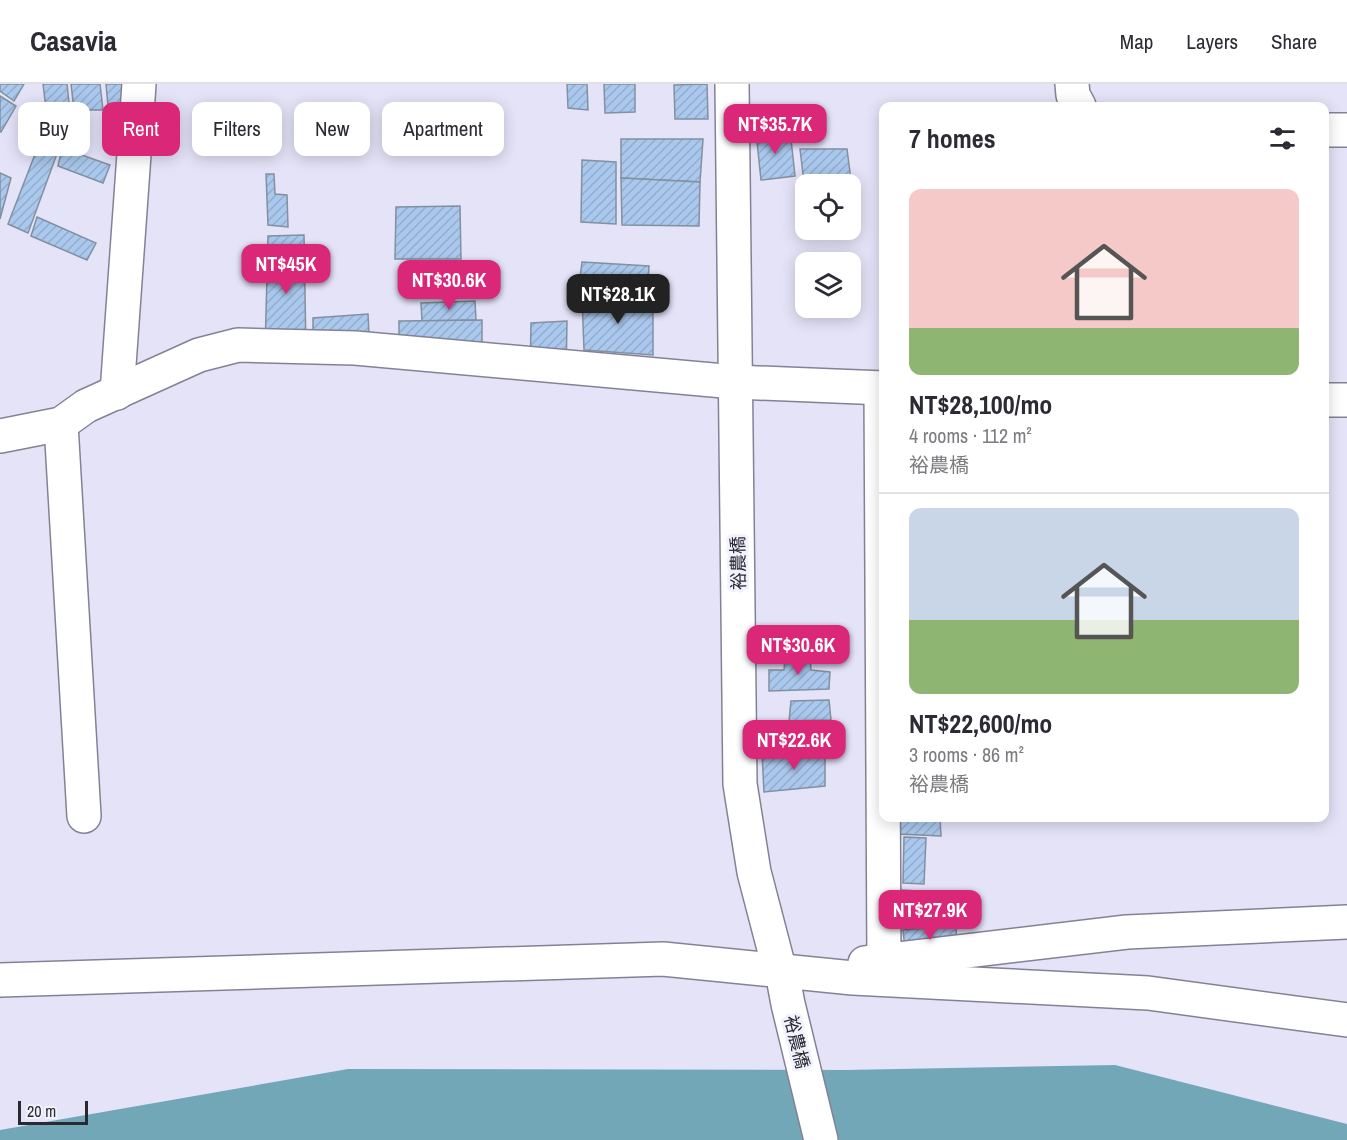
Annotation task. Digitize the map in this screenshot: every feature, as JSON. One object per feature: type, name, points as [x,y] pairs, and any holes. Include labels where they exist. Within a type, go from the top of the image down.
[{"type":"street","points":[[117,393],[139,84]]},
{"type":"street","name":"裕農橋","points":[[732,84],[740,784],[754,872],[780,968],[821,1140]]},
{"type":"street","points":[[1072,84],[1073,95],[1077,102]]},
{"type":"street","points":[[1329,130],[1347,130]]},
{"type":"street","points":[[0,436],[61,424],[86,406],[200,355],[238,345],[355,348],[735,382],[879,388]]},
{"type":"street","points":[[1329,400],[1347,400]]},
{"type":"street","points":[[61,424],[84,816]]},
{"type":"street","points":[[884,822],[884,961]]},
{"type":"street","points":[[780,968],[862,964],[1127,932],[1347,922]]},
{"type":"street","points":[[0,980],[663,959],[1148,993],[1347,1020]]},
{"type":"water","points":[[1115,1065],[1347,1124],[1347,1140],[0,1140],[0,1130],[348,1069],[845,1070]]},
{"type":"building","points":[[0,84],[24,84],[14,101],[0,91]]},
{"type":"building","points":[[43,84],[67,84],[69,102],[45,102]]},
{"type":"building","points":[[71,84],[100,84],[102,110],[90,110],[90,102],[73,102]]},
{"type":"building","points":[[106,84],[133,84],[135,102],[108,102]]},
{"type":"building","points":[[567,84],[587,84],[588,110],[568,108]]},
{"type":"building","points":[[604,84],[635,84],[635,112],[605,113]]},
{"type":"building","points":[[707,84],[708,119],[675,119],[674,85]]},
{"type":"building","points":[[0,96],[16,106],[1,132],[0,131]]},
{"type":"building","points":[[790,130],[795,176],[761,180],[756,132]]},
{"type":"building","points":[[621,139],[703,139],[700,182],[621,178]]},
{"type":"building","points":[[800,149],[847,149],[850,174],[803,174]]},
{"type":"building","points":[[34,156],[56,156],[28,233],[8,224]]},
{"type":"building","points":[[60,156],[85,156],[110,165],[103,183],[58,166]]},
{"type":"building","points":[[582,160],[616,162],[616,224],[581,222]]},
{"type":"building","points":[[0,173],[11,178],[0,219]]},
{"type":"building","points":[[266,174],[274,174],[275,194],[287,195],[288,227],[268,225]]},
{"type":"building","points":[[621,178],[700,182],[699,226],[622,225]]},
{"type":"building","points":[[460,206],[461,259],[395,259],[396,207]]},
{"type":"building","points":[[37,217],[96,243],[87,260],[31,236]]},
{"type":"building","points":[[304,235],[306,352],[265,352],[268,236]]},
{"type":"building","points":[[582,262],[649,266],[647,300],[578,293]]},
{"type":"building","points":[[582,297],[653,300],[653,355],[584,350]]},
{"type":"building","points":[[475,301],[476,320],[422,321],[421,303]]},
{"type":"building","points":[[368,314],[370,354],[313,355],[313,318]]},
{"type":"building","points":[[482,320],[482,348],[399,351],[399,321]]},
{"type":"building","points":[[567,321],[566,378],[530,375],[531,323]]},
{"type":"building","points":[[785,655],[810,656],[811,670],[830,672],[829,689],[769,691],[769,670],[784,670]]},
{"type":"building","points":[[829,700],[831,720],[789,721],[791,701]]},
{"type":"building","points":[[825,751],[825,786],[764,792],[762,754]]},
{"type":"building","points":[[899,822],[940,822],[941,836],[898,834]]},
{"type":"building","points":[[904,837],[926,838],[924,884],[903,883]]},
{"type":"building","points":[[901,890],[953,893],[956,926],[903,923]]},
{"type":"building","points":[[956,926],[957,951],[906,958],[903,930]]}]
